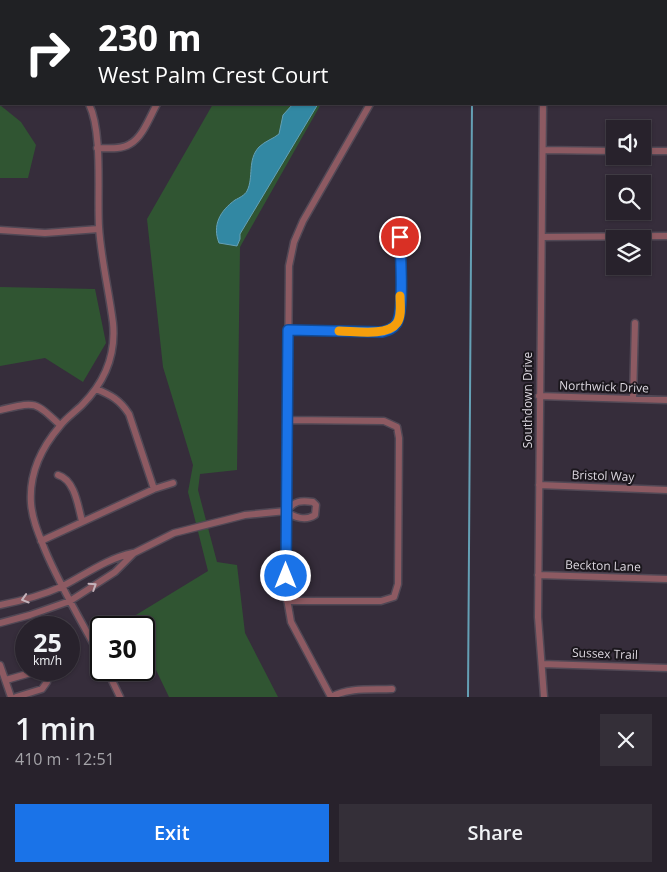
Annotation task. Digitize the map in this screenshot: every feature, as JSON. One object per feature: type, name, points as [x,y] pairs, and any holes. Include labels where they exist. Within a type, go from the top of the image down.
[{"type":"street","points":[[89,105],[95,124],[99,229],[115,337],[114,349],[107,370],[96,389],[60,425],[40,454],[32,484],[31,501],[33,518],[41,540],[61,586],[90,638]]},
{"type":"street","points":[[97,148],[120,147],[130,144],[139,136],[156,105]]},
{"type":"street","points":[[369,105],[309,210],[294,242],[289,266],[286,511],[287,601],[291,622],[331,697],[340,692],[351,690],[392,690]]},
{"type":"street","name":"Southdown Drive","points":[[543,105],[538,618],[544,697]]},
{"type":"street","points":[[543,150],[606,151]]},
{"type":"street","points":[[651,151],[667,151]]},
{"type":"street","points":[[0,230],[45,233],[99,229]]},
{"type":"street","points":[[542,236],[667,236]]},
{"type":"street","points":[[288,330],[382,332],[390,330],[396,324],[400,312],[400,237]]},
{"type":"street","points":[[633,399],[636,323]]},
{"type":"street","points":[[96,389],[115,397],[123,404],[129,414],[154,490]]},
{"type":"street","name":"Northwick Drive","points":[[540,396],[667,400]]},
{"type":"street","points":[[0,410],[25,404],[36,405],[46,411],[60,425]]},
{"type":"street","points":[[287,601],[381,601],[394,597],[398,584],[399,438],[397,427],[384,421],[288,420]]},
{"type":"street","points":[[58,476],[65,478],[70,485],[82,521]]},
{"type":"street","points":[[41,540],[173,483]]},
{"type":"street","name":"Bristol Way","points":[[539,485],[667,490]]},
{"type":"street","points":[[0,623],[30,616],[70,601],[115,572],[134,553],[157,540],[190,528],[245,515],[286,511]]},
{"type":"street","points":[[0,605],[23,601],[61,586],[119,556],[134,553]]},
{"type":"street","name":"Beckton Lane","points":[[538,575],[667,579]]},
{"type":"street","name":"Sussex Trail","points":[[542,664],[667,668]]},
{"type":"street","points":[[0,665],[11,697]]},
{"type":"street","points":[[6,680],[34,672],[44,676],[47,682],[42,690],[16,697]]},
{"type":"street","points":[[113,681],[120,697]]},
{"type":"green space","points":[[0,105],[21,122],[36,145],[28,178],[0,178]]},
{"type":"green space","points":[[212,105],[320,105],[240,247],[237,470],[200,474],[198,490],[217,562],[237,565],[245,633],[278,697],[169,697],[155,668],[155,616],[134,616],[208,571],[188,492],[193,465],[163,367],[147,219]]},
{"type":"green space","points":[[0,287],[95,289],[106,343],[83,382],[45,358],[0,366]]},
{"type":"water","points":[[292,105],[317,105],[240,234],[237,246],[219,243],[216,230],[219,219],[230,204],[246,192],[249,186],[255,152],[261,145],[279,134],[283,115]]},
{"type":"waterway","points":[[468,697],[472,105]]},
{"type":"slow traffic","points":[[339,331],[382,332],[390,330],[399,319],[400,296]]},
{"type":"route","points":[[286,576],[288,330],[382,332],[390,330],[399,319],[400,312],[400,237]]}]
